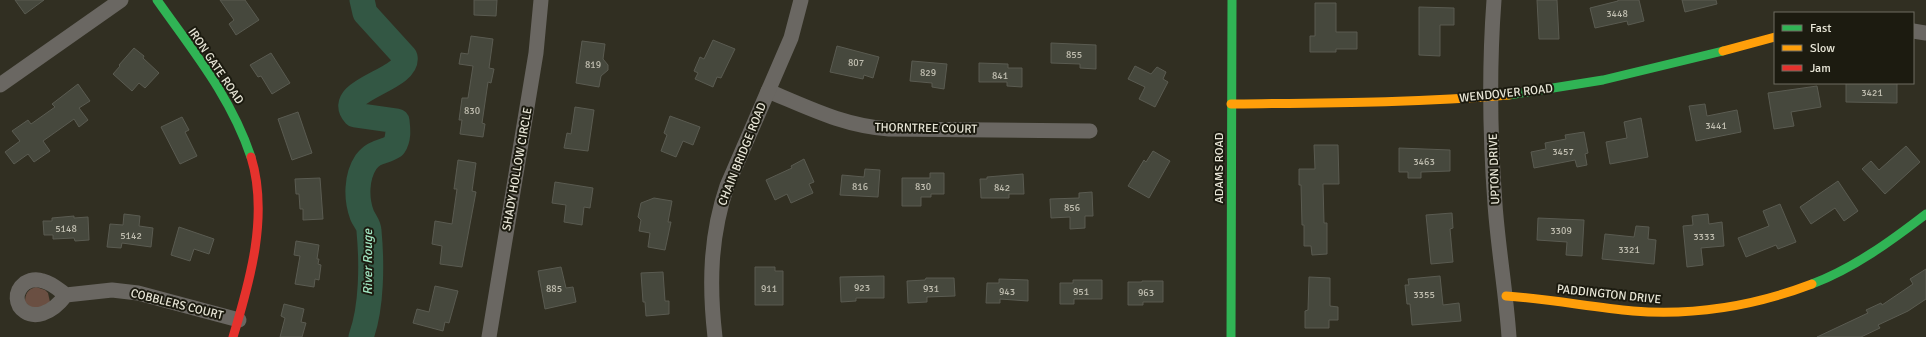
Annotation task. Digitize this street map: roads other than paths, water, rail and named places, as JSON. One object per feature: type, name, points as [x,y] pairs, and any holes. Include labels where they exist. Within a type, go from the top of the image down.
[{"type":"street","points":[[0,86],[121,0]]},
{"type":"street","name":"IRON GATE ROAD","points":[[157,0],[228,103],[244,137],[253,165],[256,191],[257,243],[252,274],[233,337]]},
{"type":"street","name":"SHADY HOLLOW CIRCLE","points":[[488,337],[536,53],[542,0]]},
{"type":"street","name":"CHAIN BRIDGE ROAD","points":[[715,337],[711,269],[713,239],[719,210],[727,186],[791,38],[801,0]]},
{"type":"street","name":"ADAMS ROAD","points":[[1231,337],[1232,0]]},
{"type":"street","name":"UPTON DRIVE","points":[[1494,0],[1491,97],[1495,204],[1506,296],[1509,337]]},
{"type":"street","points":[[1914,31],[1926,33]]},
{"type":"street","name":"WENDOVER ROAD","points":[[1231,104],[1383,102],[1491,97],[1603,80],[1665,66],[1774,37]]},
{"type":"street","name":"THORNTREE COURT","points":[[768,91],[836,120],[865,127],[889,129],[1090,131]]},
{"type":"street","name":"PADDINGTON DRIVE","points":[[1506,296],[1528,297],[1634,311],[1689,312],[1729,308],[1755,302],[1823,279],[1855,263],[1894,239],[1926,214]]},
{"type":"street","name":"COBBLERS COURT","points":[[66,295],[112,290],[138,293],[239,320]]},
{"type":"waterway","name":"River Rouge","points":[[361,337],[365,325],[369,299],[371,257],[369,229],[360,209],[358,195],[360,174],[369,158],[394,146],[397,140],[398,131],[397,121],[355,115],[351,106],[354,99],[362,92],[396,72],[403,65],[405,57],[365,13],[362,0]]}]
